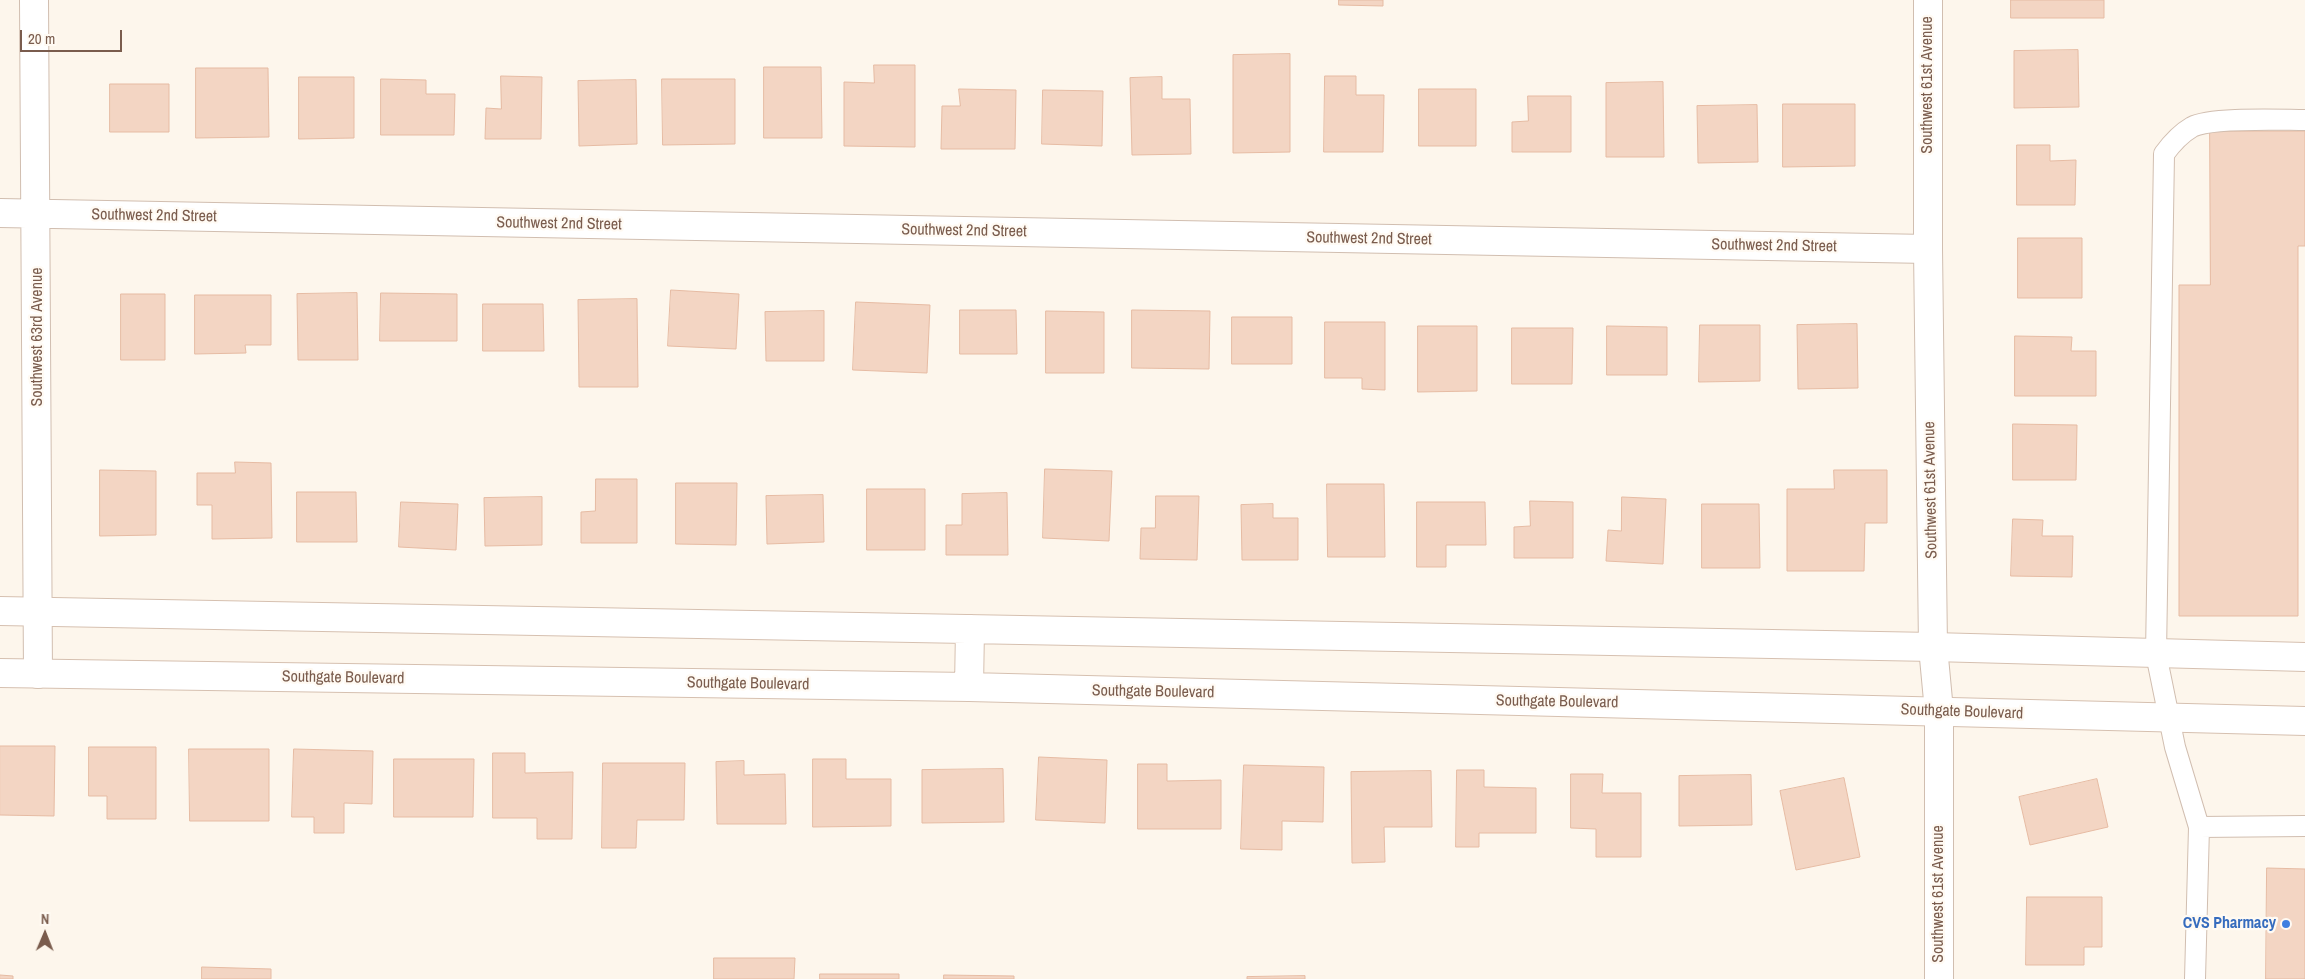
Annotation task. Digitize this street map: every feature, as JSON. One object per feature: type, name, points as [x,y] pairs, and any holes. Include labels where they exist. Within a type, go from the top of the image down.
[{"type":"main road","name":"Southwest 63rd Avenue","points":[[34,0],[37,214],[38,674]]},
{"type":"main road","name":"Southwest 61st Avenue","points":[[1928,0],[1928,249],[1933,647],[1939,711],[1939,979]]},
{"type":"main road","name":"Southwest 2nd Street","points":[[0,213],[1928,249]]},
{"type":"main road","points":[[0,611],[1933,647],[2305,657]]},
{"type":"main road","points":[[969,687],[970,629]]},
{"type":"main road","name":"Southgate Boulevard","points":[[0,673],[969,687],[2305,721]]},
{"type":"lane","points":[[2195,979],[2199,828],[2169,719],[2156,654],[2164,154],[2176,138],[2193,126],[2212,122],[2305,120]]},
{"type":"lane","points":[[2199,828],[2305,826]]},
{"type":"building","points":[[1339,0],[1383,0],[1383,6],[1339,5]]},
{"type":"building","points":[[2011,0],[2104,0],[2104,18],[2011,18]]},
{"type":"building","points":[[2078,50],[2079,107],[2014,108],[2014,51]]},
{"type":"building","points":[[1290,54],[1290,152],[1233,153],[1233,55]]},
{"type":"building","points":[[874,65],[915,65],[915,147],[844,146],[844,82],[874,83]]},
{"type":"building","points":[[764,67],[821,67],[822,138],[764,138]]},
{"type":"building","points":[[196,68],[268,68],[269,137],[196,138]]},
{"type":"building","points":[[501,76],[542,77],[541,139],[485,139],[486,108],[501,109]]},
{"type":"building","points":[[1325,76],[1356,76],[1356,95],[1384,95],[1383,152],[1324,152]]},
{"type":"building","points":[[299,77],[354,77],[354,138],[299,139]]},
{"type":"building","points":[[1162,77],[1162,99],[1190,99],[1191,154],[1132,155],[1130,78]]},
{"type":"building","points":[[381,79],[426,80],[426,94],[455,94],[454,135],[381,135]]},
{"type":"building","points":[[662,79],[735,79],[735,144],[663,145]]},
{"type":"building","points":[[636,80],[637,144],[579,146],[578,81]]},
{"type":"building","points":[[1663,82],[1664,157],[1606,157],[1606,83]]},
{"type":"building","points":[[110,84],[169,84],[169,132],[110,132]]},
{"type":"building","points":[[959,89],[1016,90],[1015,149],[941,149],[942,106],[960,106]]},
{"type":"building","points":[[1419,89],[1476,89],[1476,146],[1419,146]]},
{"type":"building","points":[[1043,90],[1103,91],[1102,146],[1042,144]]},
{"type":"building","points":[[1528,96],[1571,96],[1571,152],[1512,152],[1512,122],[1528,121]]},
{"type":"building","points":[[1783,104],[1855,104],[1855,166],[1783,167]]},
{"type":"building","points":[[1757,105],[1758,162],[1698,163],[1697,106]]},
{"type":"building","points":[[2210,131],[2305,131],[2305,246],[2298,246],[2298,616],[2179,616],[2179,285],[2210,285]]},
{"type":"building","points":[[2017,145],[2050,145],[2050,161],[2076,160],[2075,205],[2017,205]]},
{"type":"building","points":[[2018,238],[2082,238],[2082,298],[2018,298]]},
{"type":"building","points":[[671,290],[739,294],[736,349],[668,346]]},
{"type":"building","points":[[357,293],[358,360],[298,360],[297,294]]},
{"type":"building","points":[[381,293],[457,294],[457,341],[380,341]]},
{"type":"building","points":[[121,294],[165,294],[165,360],[121,360]]},
{"type":"building","points":[[195,295],[271,295],[271,345],[245,345],[246,353],[195,354]]},
{"type":"building","points":[[637,299],[638,387],[579,387],[578,300]]},
{"type":"building","points":[[856,302],[930,305],[927,373],[853,370]]},
{"type":"building","points":[[483,304],[543,304],[544,351],[483,351]]},
{"type":"building","points":[[960,310],[1016,310],[1017,354],[960,354]]},
{"type":"building","points":[[1132,310],[1210,311],[1209,369],[1132,368]]},
{"type":"building","points":[[824,311],[824,361],[766,361],[765,312]]},
{"type":"building","points":[[1046,311],[1104,312],[1104,373],[1046,373]]},
{"type":"building","points":[[1232,317],[1292,317],[1292,364],[1232,364]]},
{"type":"building","points":[[1325,322],[1385,322],[1385,390],[1362,389],[1362,378],[1325,378]]},
{"type":"building","points":[[1857,324],[1858,388],[1798,389],[1797,325]]},
{"type":"building","points":[[1700,325],[1760,325],[1760,381],[1699,382]]},
{"type":"building","points":[[1418,326],[1477,326],[1477,391],[1418,392]]},
{"type":"building","points":[[1607,326],[1667,327],[1667,375],[1607,375]]},
{"type":"building","points":[[1512,328],[1573,328],[1572,384],[1512,384]]},
{"type":"building","points":[[2015,336],[2072,337],[2071,351],[2096,351],[2096,396],[2015,396]]},
{"type":"building","points":[[2013,424],[2077,425],[2076,480],[2013,480]]},
{"type":"building","points":[[235,462],[271,463],[272,538],[212,539],[212,505],[197,505],[197,473],[235,473]]},
{"type":"building","points":[[1045,469],[1112,471],[1109,541],[1043,538]]},
{"type":"building","points":[[100,470],[156,471],[156,535],[100,536]]},
{"type":"building","points":[[1834,470],[1887,470],[1887,523],[1865,523],[1864,571],[1787,571],[1787,489],[1834,489]]},
{"type":"building","points":[[596,479],[637,479],[637,543],[581,543],[581,512],[595,511]]},
{"type":"building","points":[[676,483],[737,483],[736,545],[676,544]]},
{"type":"building","points":[[1327,484],[1384,484],[1385,557],[1328,557]]},
{"type":"building","points":[[867,489],[925,489],[925,550],[867,550]]},
{"type":"building","points":[[297,492],[356,492],[357,542],[297,542]]},
{"type":"building","points":[[1007,493],[1008,555],[946,555],[946,525],[962,525],[962,494]]},
{"type":"building","points":[[823,495],[824,542],[767,544],[766,496]]},
{"type":"building","points":[[1156,496],[1199,496],[1197,560],[1140,559],[1141,528],[1155,528]]},
{"type":"building","points":[[542,497],[542,545],[485,546],[484,498]]},
{"type":"building","points":[[1622,497],[1666,499],[1663,564],[1606,561],[1608,530],[1621,531]]},
{"type":"building","points":[[1530,501],[1573,502],[1573,558],[1514,558],[1514,527],[1530,526]]},
{"type":"building","points":[[401,502],[458,504],[456,550],[399,547]]},
{"type":"building","points":[[1417,502],[1485,502],[1486,545],[1446,545],[1446,567],[1417,567]]},
{"type":"building","points":[[1273,504],[1273,518],[1298,518],[1298,560],[1242,560],[1241,505]]},
{"type":"building","points":[[1702,504],[1759,504],[1760,568],[1702,568]]},
{"type":"building","points":[[2013,519],[2043,520],[2042,536],[2073,536],[2072,577],[2011,576]]},
{"type":"building","points":[[0,746],[55,746],[54,816],[0,815]]},
{"type":"building","points":[[89,747],[156,747],[156,819],[107,819],[107,796],[89,796]]},
{"type":"building","points":[[189,749],[269,749],[269,821],[190,821]]},
{"type":"building","points":[[294,749],[373,751],[372,804],[344,803],[344,833],[314,833],[314,817],[292,817]]},
{"type":"building","points":[[493,753],[525,753],[525,773],[573,772],[572,839],[537,839],[537,818],[493,818]]},
{"type":"building","points":[[1039,757],[1107,760],[1105,823],[1036,820]]},
{"type":"building","points":[[394,759],[474,759],[473,817],[394,817]]},
{"type":"building","points":[[813,759],[846,759],[846,779],[891,779],[891,826],[813,827]]},
{"type":"building","points":[[744,761],[744,775],[785,774],[786,824],[717,824],[716,762]]},
{"type":"building","points":[[603,763],[685,763],[684,820],[637,820],[636,848],[602,848]]},
{"type":"building","points":[[1138,764],[1167,764],[1167,781],[1221,780],[1221,829],[1138,829]]},
{"type":"building","points":[[1244,765],[1324,767],[1323,822],[1282,821],[1282,850],[1241,849]]},
{"type":"building","points":[[1003,769],[1004,822],[922,823],[922,770]]},
{"type":"building","points":[[1457,770],[1484,770],[1484,787],[1536,788],[1536,833],[1479,833],[1479,847],[1456,847]]},
{"type":"building","points":[[1431,771],[1432,827],[1384,827],[1385,862],[1352,863],[1351,772]]},
{"type":"building","points":[[1571,774],[1603,774],[1602,793],[1641,793],[1641,857],[1596,857],[1596,829],[1571,828]]},
{"type":"building","points":[[1751,775],[1752,825],[1679,826],[1679,776]]},
{"type":"building","points":[[1844,778],[1860,857],[1796,870],[1780,791]]},
{"type":"building","points":[[2097,779],[2108,827],[2030,845],[2019,797]]},
{"type":"building","name":"CVS Pharmacy","points":[[2267,868],[2305,869],[2305,979],[2266,979]]},
{"type":"building","points":[[2027,897],[2102,897],[2102,947],[2084,947],[2084,965],[2026,965]]},
{"type":"building","points":[[714,958],[795,958],[794,979],[714,979]]},
{"type":"building","points":[[202,967],[271,969],[271,979],[202,979]]},
{"type":"building","points":[[820,974],[899,974],[899,979],[820,979]]},
{"type":"building","points":[[0,975],[13,976],[13,979],[0,979]]},
{"type":"building","points":[[944,975],[1014,976],[1014,979],[944,979]]},
{"type":"building","points":[[1305,976],[1305,979],[1247,979],[1247,977]]},
{"type":"place","name":"CVS Pharmacy","points":[[2286,924]]}]
